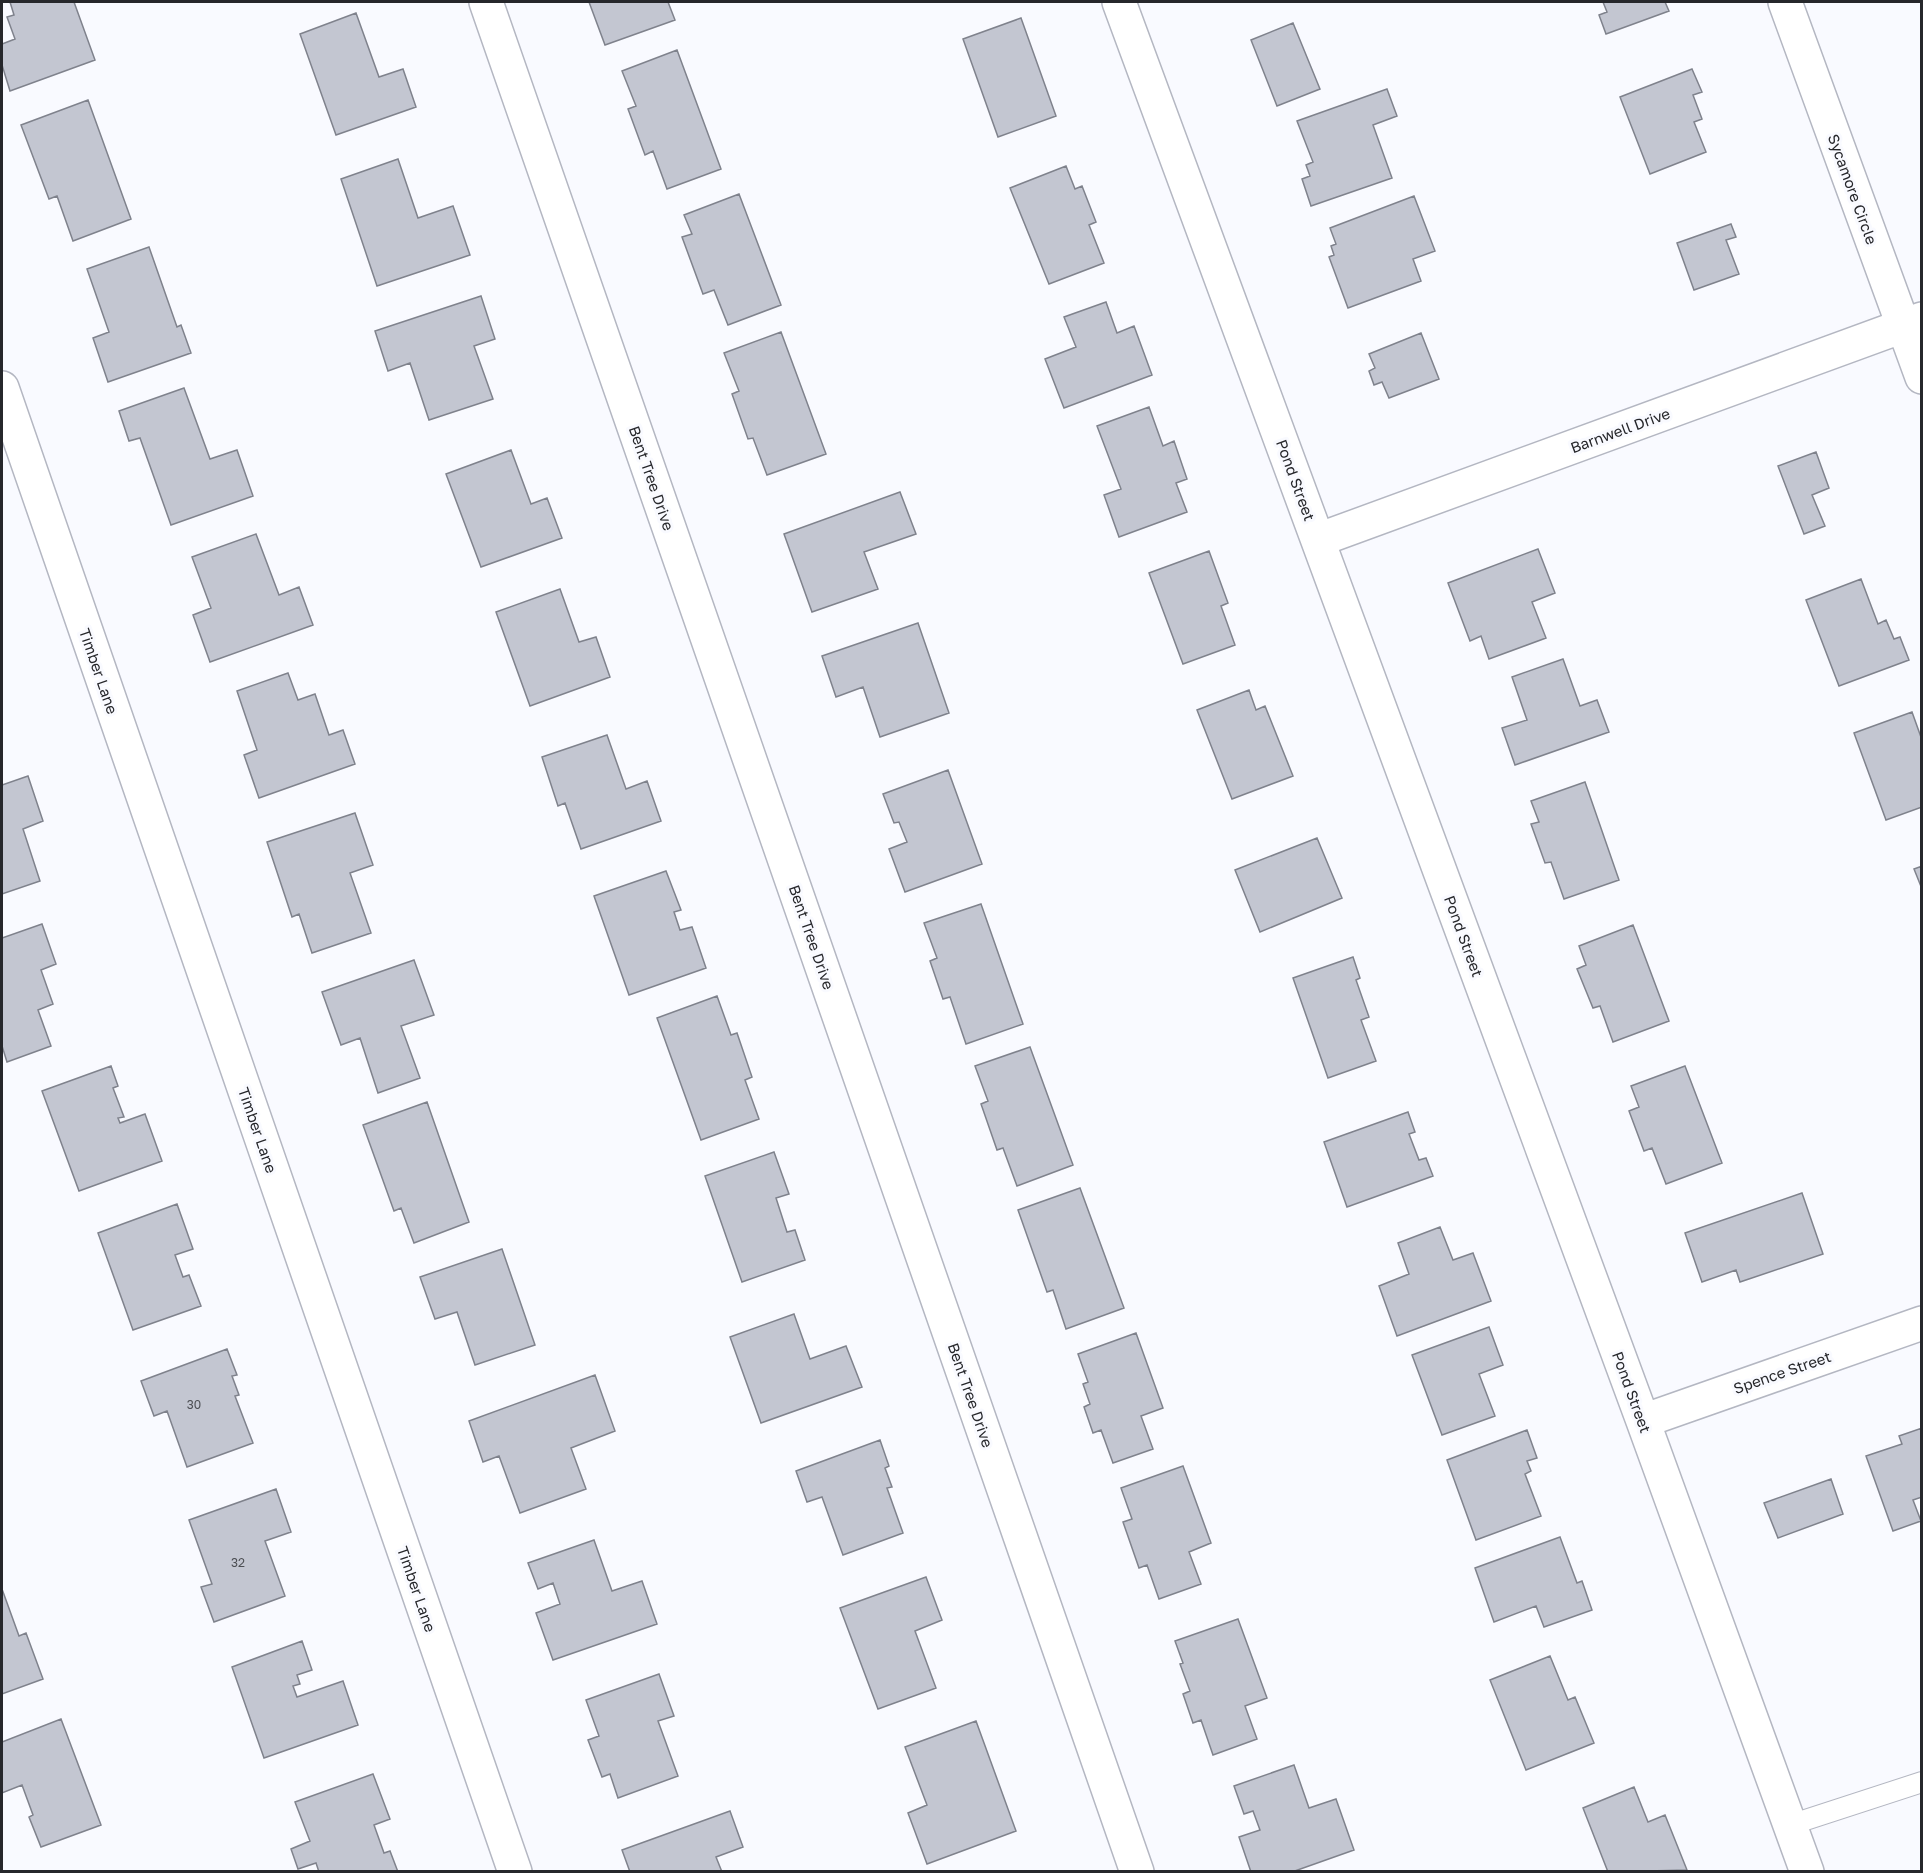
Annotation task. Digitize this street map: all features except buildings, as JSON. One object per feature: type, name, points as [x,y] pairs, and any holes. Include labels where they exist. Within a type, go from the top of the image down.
[{"type":"street","name":"Bent Tree Drive","points":[[486,2],[1137,1872]]},
{"type":"street","name":"Pond Street","points":[[1119,2],[1643,1421],[1807,1872]]},
{"type":"street","name":"Sycamore Circle","points":[[1785,2],[1912,323],[1922,377]]},
{"type":"street","name":"Barnwell Drive","points":[[1318,540],[1912,323]]},
{"type":"street","name":"Timber Lane","points":[[2,388],[515,1872]]},
{"type":"street","name":"Spence Street","points":[[1643,1421],[1922,1323]]},
{"type":"lane","points":[[1790,1825],[1922,1782]]}]
